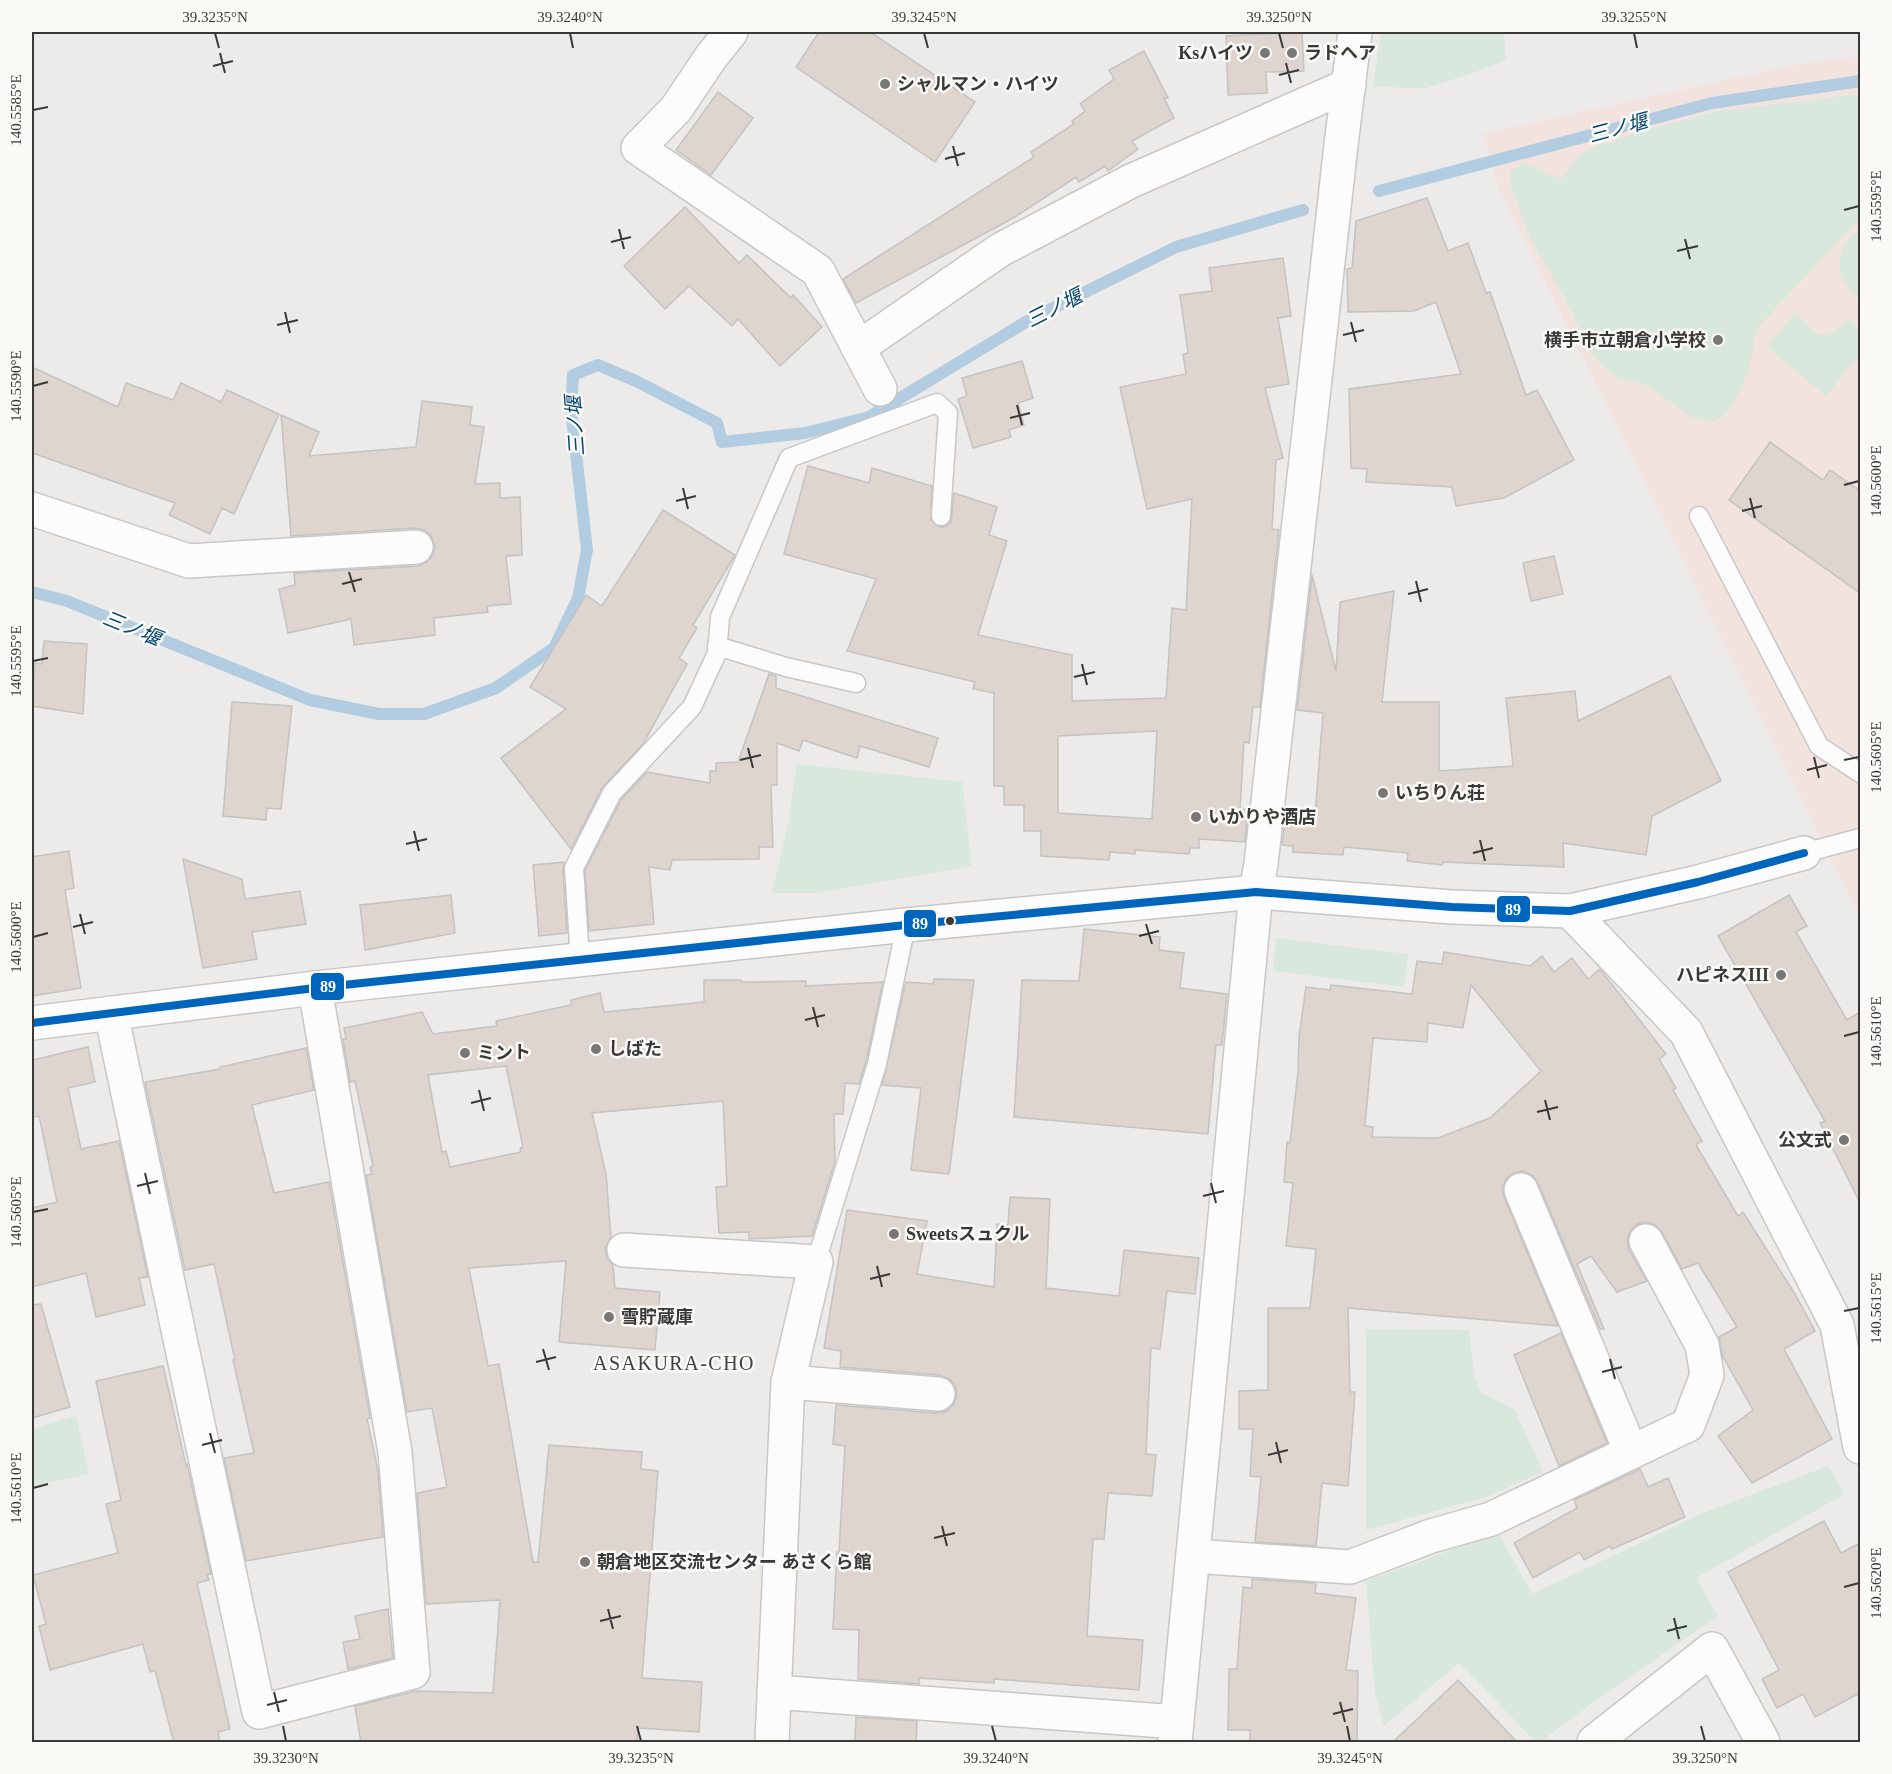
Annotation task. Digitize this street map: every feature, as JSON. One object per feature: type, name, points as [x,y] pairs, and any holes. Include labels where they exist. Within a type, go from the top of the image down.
[{"type":"street","points":[[731,32],[676,109],[638,148],[819,271],[880,389]]},
{"type":"street","points":[[774,1692],[1176,1732],[1256,892],[1355,32]]},
{"type":"street","points":[[858,348],[1000,250],[1131,181],[1349,85]]},
{"type":"street","points":[[32,509],[189,561],[416,547]]},
{"type":"street","points":[[32,1023],[315,988],[906,925],[1256,892],[1452,908],[1570,911],[1698,882],[1804,853]]},
{"type":"street","points":[[1570,911],[1686,1032],[1837,1325],[1860,1447]]},
{"type":"street","points":[[111,1012],[259,1712],[412,1672],[394,1452],[315,988]]},
{"type":"street","points":[[1521,1190],[1631,1452]]},
{"type":"street","points":[[1193,1556],[1350,1568],[1431,1536],[1491,1519],[1688,1425],[1707,1375],[1702,1345],[1646,1241]]},
{"type":"street","points":[[624,1250],[816,1262],[788,1382],[772,1743]]},
{"type":"street","points":[[788,1382],[938,1394]]},
{"type":"street","points":[[1594,1743],[1713,1649],[1763,1743]]},
{"type":"lane","points":[[580,960],[574,868],[612,794],[692,707],[717,653],[720,617],[789,458],[937,403],[948,413],[940,516]]},
{"type":"lane","points":[[1699,516],[1819,746],[1860,773]]},
{"type":"lane","points":[[717,646],[786,667],[856,683]]},
{"type":"lane","points":[[1804,853],[1860,838]]},
{"type":"lane","points":[[816,1262],[877,1064],[906,925]]},
{"type":"shaded area","name":"横手市立朝倉小学校","points":[[1860,56],[1860,918],[1499,189],[1483,134],[1790,66]]},
{"type":"green space","points":[[1381,32],[1504,32],[1506,60],[1426,88],[1373,87]]},
{"type":"green space","points":[[1860,94],[1860,218],[1757,328],[1748,372],[1725,415],[1711,422],[1692,417],[1646,385],[1617,378],[1592,354],[1564,297],[1530,237],[1510,184],[1510,171],[1525,163],[1561,179],[1578,157],[1588,149],[1647,130],[1719,111]]},
{"type":"green space","points":[[1860,230],[1860,301],[1846,284],[1840,265],[1840,255],[1850,237]]},
{"type":"green space","points":[[1794,314],[1818,334],[1835,331],[1847,319],[1860,330],[1860,354],[1826,396],[1767,347]]},
{"type":"green space","points":[[797,764],[962,782],[972,866],[818,893],[772,893],[788,825]]},
{"type":"green space","points":[[1276,938],[1408,954],[1404,987],[1273,971]]},
{"type":"green space","points":[[1366,1329],[1469,1330],[1474,1373],[1481,1393],[1515,1410],[1543,1472],[1486,1497],[1366,1530]]},
{"type":"green space","points":[[76,1416],[89,1474],[32,1486],[32,1429]]},
{"type":"green space","points":[[1828,1466],[1845,1494],[1696,1578],[1718,1616],[1540,1742],[1536,1742],[1459,1663],[1384,1726],[1375,1694],[1366,1581],[1428,1559],[1497,1530],[1532,1594],[1703,1513]]},
{"type":"building","name":"シャルマン・ハイツ","points":[[819,32],[870,32],[975,102],[935,162],[796,67]]},
{"type":"building","name":"Ksハイツ","points":[[1302,32],[1304,71],[1266,72],[1267,93],[1228,95],[1226,36]]},
{"type":"building","points":[[1144,51],[1168,98],[1164,98],[1174,118],[1132,141],[1138,149],[1108,171],[1105,166],[1079,182],[1076,177],[1015,217],[856,303],[843,279],[1034,157],[1031,152],[1074,124],[1072,121],[1085,111],[1080,104],[1114,79],[1109,70]]},
{"type":"building","points":[[718,92],[753,118],[711,175],[676,150]]},
{"type":"building","points":[[1427,198],[1448,251],[1468,243],[1486,293],[1490,292],[1526,395],[1537,390],[1574,460],[1504,498],[1456,506],[1452,487],[1366,482],[1367,469],[1351,468],[1349,389],[1461,374],[1436,302],[1414,311],[1348,312],[1347,269],[1352,268],[1356,221]]},
{"type":"building","points":[[685,207],[739,263],[747,255],[791,298],[793,295],[822,327],[780,366],[738,319],[732,326],[689,286],[665,309],[624,266]]},
{"type":"building","points":[[1283,258],[1291,316],[1278,318],[1289,384],[1265,388],[1283,458],[1276,460],[1272,529],[1279,530],[1260,707],[1253,707],[1249,743],[1244,742],[1240,809],[1248,810],[1245,842],[1199,839],[1199,848],[1190,848],[1189,854],[1135,850],[1135,854],[1110,852],[1109,860],[1041,856],[1041,831],[1024,831],[1024,805],[1004,805],[1004,786],[994,786],[994,693],[973,689],[975,682],[847,651],[876,579],[784,554],[808,466],[869,483],[872,468],[932,486],[931,520],[940,527],[951,522],[954,493],[997,507],[989,535],[1007,541],[978,635],[1072,655],[1072,701],[1166,698],[1172,608],[1186,610],[1192,499],[1147,509],[1120,387],[1186,374],[1183,354],[1188,353],[1180,295],[1212,291],[1209,268]],"holes":[[[1157,731],[1152,819],[1058,813],[1058,736]]]},
{"type":"building","points":[[1022,361],[1033,398],[1018,403],[1024,425],[1009,430],[1011,437],[973,448],[958,399],[967,396],[962,378]]},
{"type":"building","points":[[32,367],[118,407],[126,383],[173,400],[181,383],[221,402],[227,390],[279,414],[234,514],[222,508],[210,534],[169,515],[175,503],[32,453]]},
{"type":"building","points":[[422,401],[472,407],[470,425],[484,427],[475,484],[500,483],[500,498],[520,497],[522,555],[506,556],[511,604],[487,606],[488,612],[434,618],[435,635],[354,645],[351,619],[288,633],[279,589],[295,585],[294,573],[418,566],[427,562],[433,555],[435,546],[431,536],[424,530],[415,528],[291,536],[281,415],[319,432],[309,456],[416,447]]},
{"type":"building","points":[[1770,442],[1823,480],[1830,470],[1860,491],[1860,593],[1729,500]]},
{"type":"building","points":[[663,510],[735,555],[693,625],[697,628],[679,658],[687,664],[643,744],[602,788],[571,849],[501,758],[566,709],[530,687],[586,595],[602,606]]},
{"type":"building","points":[[1554,556],[1563,594],[1531,601],[1523,563]]},
{"type":"building","points":[[1312,575],[1336,671],[1340,602],[1394,591],[1382,702],[1439,702],[1439,771],[1513,766],[1506,698],[1575,691],[1578,721],[1670,676],[1721,781],[1652,816],[1646,855],[1563,843],[1564,867],[1443,862],[1442,865],[1407,861],[1408,853],[1344,847],[1343,855],[1293,852],[1293,846],[1282,845],[1286,813],[1315,815],[1323,713],[1297,710]]},
{"type":"building","points":[[44,641],[87,644],[83,714],[32,706],[35,663],[42,664]]},
{"type":"building","points":[[769,674],[776,676],[776,688],[938,738],[929,767],[860,746],[857,758],[803,740],[799,751],[777,743],[777,785],[771,785],[773,847],[759,847],[759,859],[672,860],[670,870],[649,867],[654,924],[589,931],[585,870],[621,800],[647,772],[710,783],[710,771],[716,771],[716,763],[738,762]]},
{"type":"building","points":[[232,702],[292,706],[281,809],[267,808],[266,820],[223,816]]},
{"type":"building","points":[[69,851],[74,888],[65,890],[81,988],[32,996],[32,857]]},
{"type":"building","points":[[183,859],[242,879],[245,899],[300,891],[306,924],[252,932],[257,959],[203,968]]},
{"type":"building","points":[[564,862],[567,933],[539,936],[533,865]]},
{"type":"building","points":[[451,895],[455,933],[365,950],[360,905]]},
{"type":"building","name":"ハピネスIII","points":[[1789,895],[1807,926],[1796,932],[1847,1020],[1860,1012],[1860,1203],[1820,1123],[1825,1121],[1718,936]]},
{"type":"building","points":[[1084,929],[1160,937],[1159,950],[1184,953],[1180,988],[1227,994],[1222,1045],[1216,1045],[1208,1134],[1014,1117],[1022,980],[1079,981]]},
{"type":"building","points":[[1444,952],[1530,966],[1542,956],[1554,972],[1572,958],[1588,979],[1600,969],[1666,1054],[1659,1059],[1676,1088],[1673,1090],[1702,1141],[1696,1145],[1738,1216],[1743,1212],[1795,1294],[1815,1331],[1784,1349],[1832,1439],[1752,1483],[1718,1436],[1753,1410],[1723,1357],[1719,1337],[1737,1327],[1698,1263],[1682,1269],[1662,1232],[1655,1225],[1646,1222],[1638,1224],[1630,1231],[1627,1241],[1629,1250],[1647,1281],[1617,1292],[1591,1256],[1577,1264],[1604,1329],[1600,1329],[1538,1183],[1532,1175],[1523,1171],[1514,1173],[1506,1179],[1502,1188],[1504,1197],[1558,1326],[1348,1308],[1350,1392],[1355,1392],[1348,1486],[1322,1483],[1316,1546],[1255,1542],[1261,1477],[1250,1476],[1253,1429],[1239,1429],[1239,1391],[1268,1390],[1268,1308],[1310,1308],[1316,1249],[1286,1246],[1293,1183],[1284,1182],[1287,1142],[1290,1143],[1298,1072],[1299,1036],[1306,987],[1330,990],[1331,985],[1412,994],[1417,961],[1442,964]],"holes":[[[1471,985],[1541,1071],[1490,1118],[1438,1138],[1372,1137],[1373,1127],[1365,1126],[1373,1038],[1427,1042],[1428,1023],[1463,1028]]]},
{"type":"building","points":[[934,979],[974,980],[949,1174],[911,1170],[921,1088],[882,1085],[906,982],[933,984]]},
{"type":"building","points":[[704,980],[806,981],[806,986],[883,982],[859,1084],[845,1083],[843,1114],[834,1114],[835,1161],[812,1236],[749,1239],[749,1232],[719,1233],[716,1187],[727,1186],[723,1101],[592,1113],[606,1174],[611,1237],[605,1248],[607,1258],[613,1265],[615,1288],[660,1292],[655,1350],[559,1342],[566,1261],[469,1268],[488,1366],[499,1364],[533,1562],[538,1562],[549,1445],[642,1452],[641,1469],[658,1471],[642,1678],[702,1682],[699,1732],[638,1728],[637,1743],[361,1743],[355,1706],[416,1691],[493,1693],[500,1600],[426,1604],[417,1493],[447,1487],[432,1408],[407,1412],[366,1175],[372,1174],[370,1167],[373,1166],[355,1081],[350,1082],[343,1039],[346,1039],[344,1028],[422,1012],[433,1034],[497,1026],[496,1021],[571,1005],[571,1000],[600,993],[604,1012],[704,1002]],"holes":[[[506,1066],[523,1147],[520,1148],[521,1152],[450,1167],[446,1151],[442,1152],[428,1075]]]},
{"type":"building","points":[[88,1047],[95,1082],[68,1088],[81,1149],[119,1141],[148,1277],[139,1278],[145,1305],[96,1317],[86,1273],[32,1287],[32,1208],[57,1202],[39,1116],[32,1117],[32,1060]]},
{"type":"building","points":[[306,1048],[314,1090],[252,1105],[274,1193],[329,1182],[370,1418],[367,1419],[378,1471],[383,1537],[246,1561],[224,1458],[254,1453],[233,1360],[235,1360],[214,1264],[185,1270],[145,1082],[220,1069],[220,1067]]},
{"type":"building","points":[[1010,1197],[1050,1199],[1046,1288],[1119,1296],[1124,1250],[1199,1258],[1195,1294],[1167,1291],[1160,1349],[1151,1348],[1146,1454],[1156,1455],[1152,1496],[1108,1493],[1104,1539],[1093,1539],[1087,1636],[1143,1640],[1139,1690],[994,1679],[994,1683],[919,1678],[919,1684],[858,1679],[859,1630],[833,1629],[845,1446],[833,1444],[836,1405],[937,1413],[947,1411],[953,1405],[957,1395],[955,1385],[949,1379],[939,1375],[840,1367],[841,1351],[824,1348],[847,1210],[927,1221],[917,1274],[994,1287],[997,1224],[1008,1225]]},
{"type":"building","points":[[41,1304],[70,1407],[32,1418],[32,1305]]},
{"type":"building","points":[[1561,1333],[1607,1443],[1559,1466],[1514,1355]]},
{"type":"building","points":[[163,1366],[211,1574],[207,1575],[209,1580],[197,1583],[230,1729],[218,1732],[220,1743],[174,1743],[155,1670],[150,1672],[143,1644],[50,1670],[39,1626],[46,1624],[33,1575],[118,1553],[106,1504],[121,1500],[96,1381]]},
{"type":"building","points":[[1640,1469],[1648,1487],[1668,1478],[1685,1517],[1612,1549],[1610,1546],[1584,1560],[1580,1552],[1533,1578],[1514,1543],[1577,1508],[1574,1500]]},
{"type":"building","points":[[1824,1521],[1841,1553],[1860,1543],[1860,1693],[1815,1717],[1803,1694],[1777,1708],[1762,1679],[1779,1670],[1728,1572]]},
{"type":"building","points":[[1252,1579],[1313,1583],[1316,1584],[1315,1593],[1356,1598],[1346,1670],[1358,1671],[1357,1743],[1250,1741],[1250,1730],[1228,1730],[1229,1669],[1237,1669],[1243,1587],[1252,1588]]},
{"type":"building","points":[[388,1609],[393,1658],[348,1669],[343,1642],[360,1639],[355,1616]]},
{"type":"building","points":[[1458,1680],[1518,1743],[1392,1743]]},
{"type":"building","points":[[856,1717],[917,1721],[916,1743],[855,1743]]},
{"type":"waterway","name":"三ノ堰","points":[[1379,191],[1712,103],[1860,81]]},
{"type":"waterway","name":"三ノ堰","points":[[32,592],[67,601],[310,700],[379,714],[424,714],[496,688],[554,648],[578,598],[587,550],[571,409],[573,375],[598,365],[636,381],[717,423],[722,442],[805,433],[869,417],[1029,320],[1176,247],[1303,210]]},
{"type":"transit line","name":"89","points":[[32,1023],[315,988],[906,925],[1256,892],[1452,907],[1570,911],[1698,882],[1804,853]]},
{"type":"place","name":"Ksハイツ","points":[[1265,53]]},
{"type":"place","name":"ラドヘア","points":[[1292,53]]},
{"type":"place","name":"シャルマン・ハイツ","points":[[885,84]]},
{"type":"place","name":"横手市立朝倉小学校","points":[[1718,340]]},
{"type":"place","name":"いちりん荘","points":[[1383,793]]},
{"type":"place","name":"いかりや酒店","points":[[1196,817]]},
{"type":"place","name":"ハピネスIII","points":[[1781,975]]},
{"type":"place","name":"しばた","points":[[596,1049]]},
{"type":"place","name":"ミント","points":[[465,1053]]},
{"type":"place","name":"公文式","points":[[1844,1140]]},
{"type":"place","name":"Sweetsスュクル","points":[[894,1234]]},
{"type":"place","name":"雪貯蔵庫","points":[[609,1317]]},
{"type":"place","name":"朝倉地区交流センター あさくら館","points":[[585,1562]]},
{"type":"district","name":"ASAKURA-CHO","points":[[674,1363]]}]
